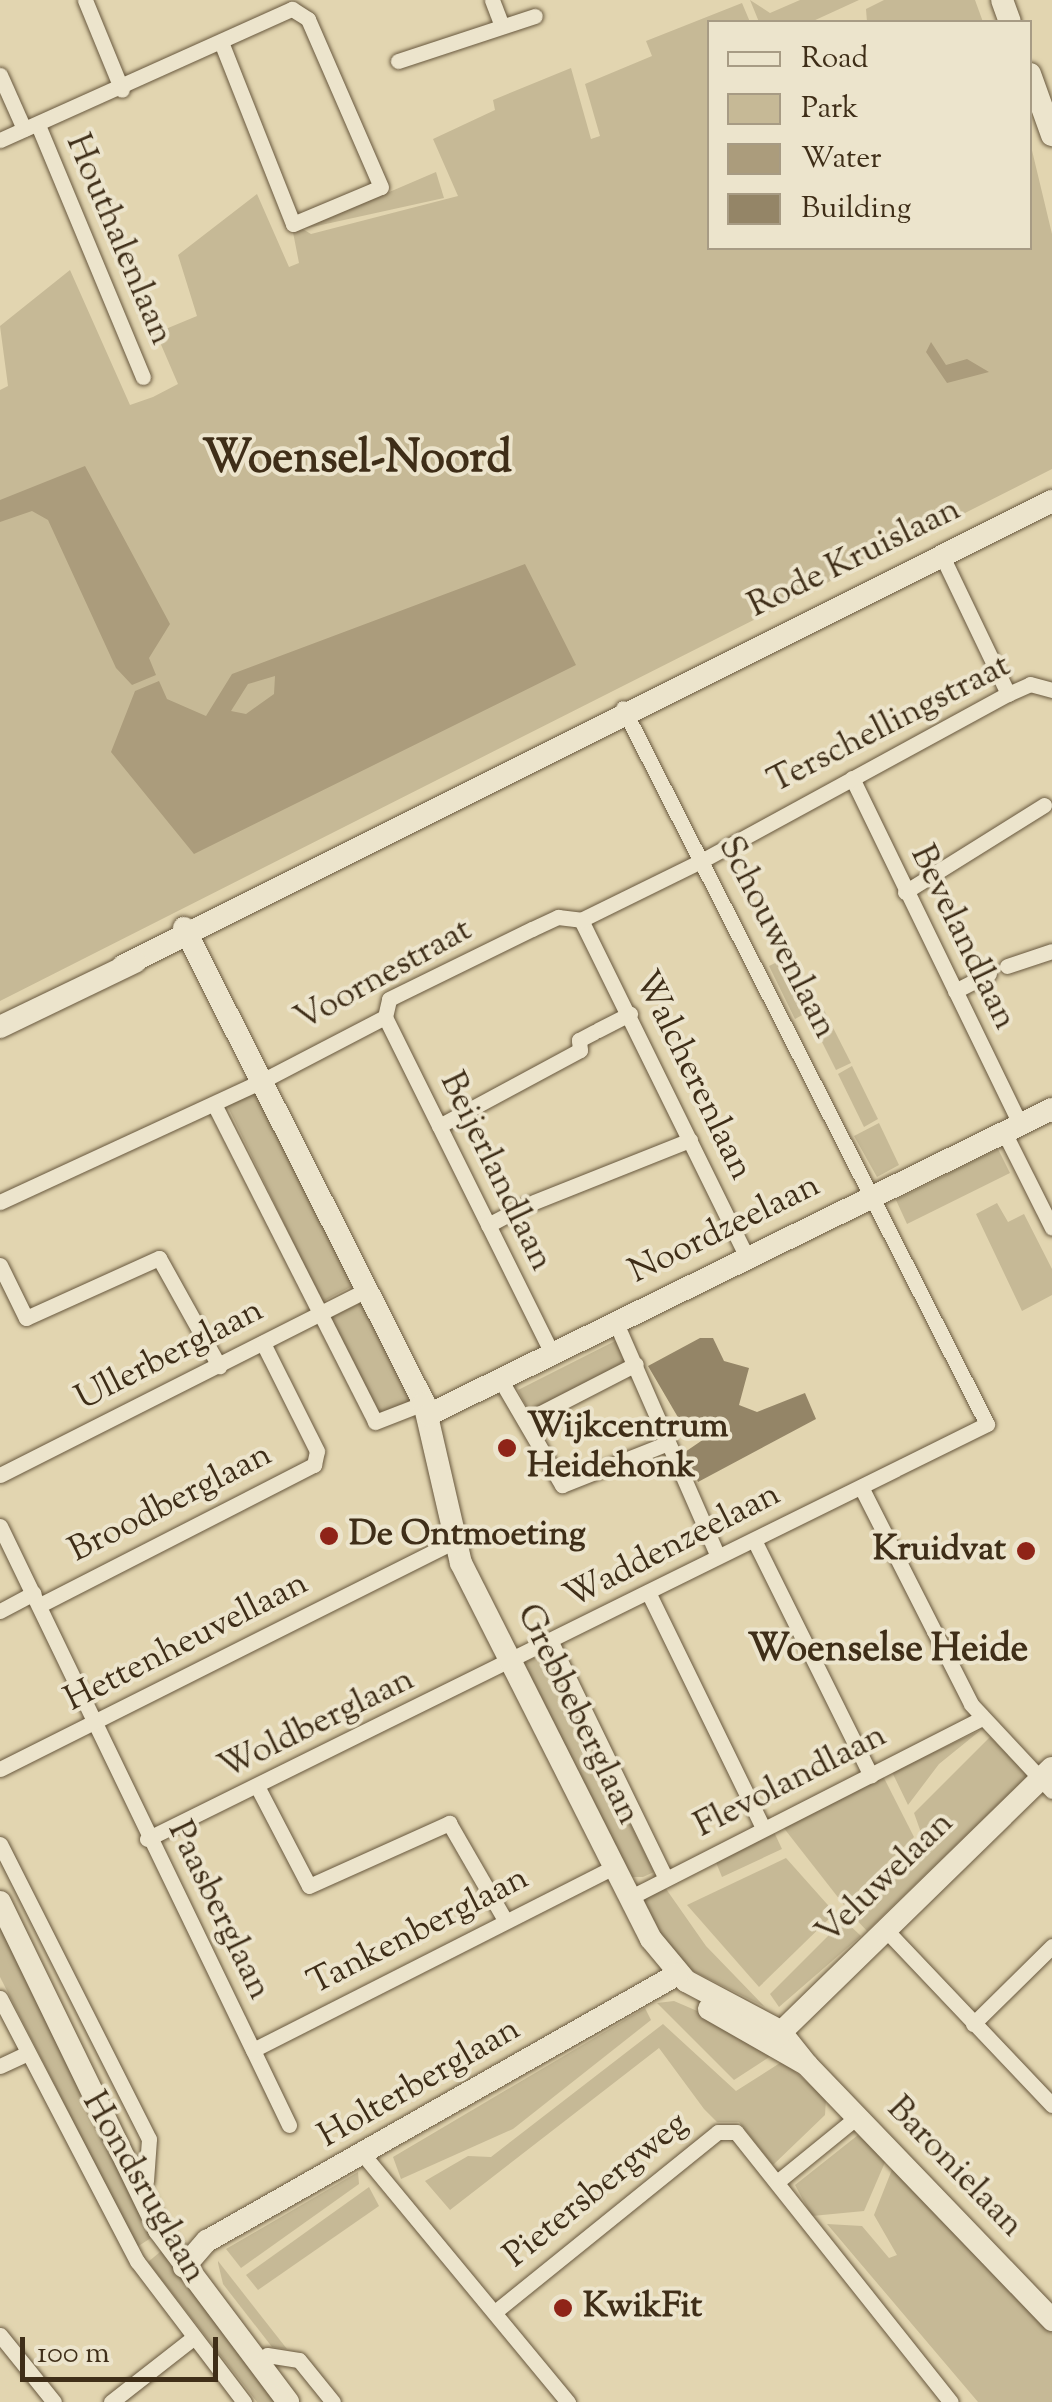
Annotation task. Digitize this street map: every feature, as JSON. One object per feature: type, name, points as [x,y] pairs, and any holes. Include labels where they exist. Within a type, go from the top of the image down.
[{"type":"street","points":[[85,0],[122,90]]},
{"type":"street","points":[[492,0],[506,27],[534,16]]},
{"type":"street","points":[[0,140],[223,47],[290,5],[308,19],[381,188],[294,224],[223,47]]},
{"type":"street","points":[[398,61],[500,21]]},
{"type":"street","name":"Houthalenlaan","points":[[0,75],[31,127],[143,377]]},
{"type":"street","points":[[1032,80],[1052,135]]},
{"type":"street","name":"Rode Kruislaan","points":[[0,1027],[1052,500]]},
{"type":"street","points":[[942,556],[1008,694]]},
{"type":"street","name":"Terschellingstraat","points":[[703,860],[1008,694],[1030,684],[1052,691]]},
{"type":"street","name":"Schouwenlaan","points":[[626,713],[975,1399]]},
{"type":"street","name":"Bevelandlaan","points":[[852,778],[955,992],[1052,1228]]},
{"type":"street","points":[[906,892],[1044,805]]},
{"type":"street","name":"Voornestraat","points":[[0,1202],[260,1082],[385,1017],[389,999],[558,917],[582,920],[703,860]]},
{"type":"street","name":"Walcherenlaan","points":[[582,920],[747,1258]]},
{"type":"street","name":"Grebbeberglaan","points":[[186,933],[426,1409],[453,1542],[671,1978]]},
{"type":"street","points":[[1007,966],[1052,951]]},
{"type":"street","points":[[955,992],[989,974]]},
{"type":"street","points":[[439,1126],[580,1050],[579,1040],[630,1014]]},
{"type":"street","name":"Beijerlandlaan","points":[[385,1017],[552,1354]]},
{"type":"street","points":[[214,1104],[375,1422],[426,1409]]},
{"type":"street","name":"Noordzeelaan","points":[[426,1409],[500,1380],[1052,1109]]},
{"type":"street","points":[[488,1225],[531,1203],[690,1140]]},
{"type":"street","points":[[0,1264],[26,1318],[159,1258],[218,1366]]},
{"type":"street","name":"Ullerberglaan","points":[[0,1475],[367,1290]]},
{"type":"street","points":[[616,1323],[718,1556]]},
{"type":"street","name":"Broodberglaan","points":[[0,1611],[37,1599],[314,1465],[318,1451],[263,1343]]},
{"type":"street","points":[[529,1418],[636,1364]]},
{"type":"street","points":[[500,1380],[529,1418],[562,1485],[668,1442]]},
{"type":"street","name":"Waddenzeelaan","points":[[512,1661],[987,1424],[975,1399]]},
{"type":"street","points":[[861,1487],[980,1719],[1048,1780]]},
{"type":"street","name":"Paasberglaan","points":[[0,1526],[96,1722],[147,1839],[289,2125]]},
{"type":"street","points":[[754,1540],[871,1776]]},
{"type":"street","name":"Hettenheuvellaan","points":[[0,1769],[453,1542]]},
{"type":"street","points":[[648,1592],[764,1828]]},
{"type":"street","name":"Grebbeberglaan","points":[[551,1642],[666,1879]]},
{"type":"street","name":"Woldberglaan","points":[[147,1839],[512,1661]]},
{"type":"street","name":"Flevolandlaan","points":[[629,1898],[980,1719]]},
{"type":"street","name":"Veluwelaan","points":[[775,2037],[884,1928],[1048,1780]]},
{"type":"street","points":[[258,1788],[309,1886],[448,1823],[504,1920]]},
{"type":"street","name":"Hondsruglaan","points":[[0,1844],[149,2140],[146,2182]]},
{"type":"street","name":"Tankenberglaan","points":[[253,2050],[613,1867]]},
{"type":"street","name":"Hondsruglaan","points":[[0,1902],[125,2151],[191,2261],[288,2402]]},
{"type":"street","points":[[884,1928],[1052,2105]]},
{"type":"street","points":[[973,2024],[1052,1946]]},
{"type":"street","name":"Baronielaan","points":[[671,1978],[775,2037],[1052,2320]]},
{"type":"street","name":"Holterberglaan","points":[[191,2261],[671,1978]]},
{"type":"street","name":"Hondsruglaan","points":[[0,1998],[130,2248],[244,2402]]},
{"type":"street","points":[[0,2066],[28,2053]]},
{"type":"street","points":[[777,2182],[857,2118]]},
{"type":"street","name":"Pietersbergweg","points":[[496,2311],[722,2129],[736,2132],[952,2402]]},
{"type":"street","name":"Hondsruglaan","points":[[125,2151],[191,2261],[306,2402]]},
{"type":"street","points":[[366,2158],[568,2402]]},
{"type":"street","points":[[0,2335],[54,2402]]},
{"type":"street","points":[[111,2402],[193,2338]]},
{"type":"street","points":[[266,2355],[298,2360],[333,2402]]},
{"type":"green space","points":[[750,0],[770,13],[800,0],[859,0],[815,20],[758,20]]},
{"type":"green space","points":[[884,0],[975,0],[982,20],[867,20],[866,9]]},
{"type":"green space","points":[[742,3],[749,20],[707,20],[707,250],[1032,250],[1032,150],[1052,234],[1052,469],[0,1001],[0,390],[8,386],[0,326],[70,270],[130,405],[153,397],[178,384],[156,333],[197,316],[178,255],[257,194],[289,267],[299,263],[291,222],[311,234],[458,196],[433,139],[495,110],[493,100],[571,68],[591,139],[600,136],[585,84],[652,56],[646,41]]},
{"type":"green space","points":[[436,172],[444,198],[303,229]]},
{"type":"green space","points":[[787,957],[813,1009],[795,1019],[769,966]]},
{"type":"green space","points":[[823,1008],[851,1063],[836,1070],[809,1016]]},
{"type":"green space","points":[[852,1066],[878,1119],[864,1127],[838,1074]]},
{"type":"green space","points":[[258,1090],[356,1284],[322,1302],[227,1105]]},
{"type":"green space","points":[[879,1123],[899,1165],[877,1177],[854,1136]]},
{"type":"green space","points":[[998,1149],[1010,1173],[907,1224],[896,1200]]},
{"type":"green space","points":[[997,1203],[1008,1222],[1024,1214],[1052,1269],[1052,1295],[1022,1311],[976,1214]]},
{"type":"green space","points":[[364,1301],[411,1402],[381,1419],[330,1318]]},
{"type":"green space","points":[[617,1340],[625,1362],[530,1414],[518,1390]]},
{"type":"green space","points":[[545,1652],[654,1872],[631,1877],[524,1663]]},
{"type":"green space","points":[[981,1730],[939,1764],[908,1805],[892,1772]]},
{"type":"green space","points":[[990,1737],[1028,1775],[867,1931],[851,1914],[924,1841],[914,1813]]},
{"type":"green space","points":[[883,1776],[914,1837],[844,1905],[783,1827]]},
{"type":"green space","points":[[774,1832],[782,1849],[722,1877],[715,1860]]},
{"type":"green space","points":[[786,1858],[835,1913],[759,1987],[687,1905]]},
{"type":"green space","points":[[664,1886],[706,1946],[765,2007],[677,1963],[641,1897]]},
{"type":"green space","points":[[844,1920],[861,1936],[779,2007],[770,1994]]},
{"type":"green space","points":[[0,1926],[157,2234],[137,2247],[0,1977]]},
{"type":"green space","points":[[674,2001],[739,2029],[774,2054],[734,2080],[657,2003]]},
{"type":"green space","points":[[645,2008],[651,2020],[513,2129],[401,2179],[393,2157]]},
{"type":"green space","points":[[663,2024],[736,2091],[783,2061],[826,2099],[825,2115],[773,2165],[739,2122],[717,2122],[704,2109],[659,2048],[450,2210],[425,2181],[468,2156],[491,2157]]},
{"type":"green space","points":[[858,2135],[886,2160],[864,2211],[812,2216],[795,2185]]},
{"type":"green space","points":[[893,2167],[1052,2333],[1052,2402],[978,2402],[827,2224],[862,2226],[889,2258],[897,2255],[874,2215]]},
{"type":"green space","points":[[358,2172],[359,2184],[241,2268],[226,2249]]},
{"type":"green space","points":[[369,2187],[379,2206],[258,2290],[246,2275]]},
{"type":"green space","points":[[166,2247],[275,2402],[257,2402],[148,2262]]},
{"type":"green space","points":[[218,2261],[287,2349],[272,2347],[223,2284]]},
{"type":"water","points":[[931,342],[946,365],[967,359],[989,372],[947,383],[926,352]]},
{"type":"water","points":[[85,466],[170,624],[149,658],[156,675],[132,685],[116,668],[48,520],[32,511],[0,522],[0,500]]},
{"type":"water","points":[[525,564],[576,665],[194,854],[111,752],[135,691],[159,681],[167,699],[206,716],[232,674]],"holes":[[[275,676],[274,694],[246,714],[231,711],[248,684]]]},
{"type":"building","points":[[700,1338],[713,1338],[724,1361],[749,1368],[739,1405],[757,1412],[805,1393],[816,1419],[698,1482],[685,1452],[707,1437],[686,1431],[648,1366]]},
{"type":"place","name":"Wijkcentrum Heidehonk","points":[[507,1448]]},
{"type":"place","name":"De Ontmoeting","points":[[329,1536]]},
{"type":"place","name":"Kruidvat","points":[[1026,1551]]},
{"type":"place","name":"KwikFit","points":[[563,2308]]},
{"type":"district","name":"Woensel-Noord","points":[[357,461]]},
{"type":"district","name":"Woenselse Heide","points":[[888,1652]]}]
